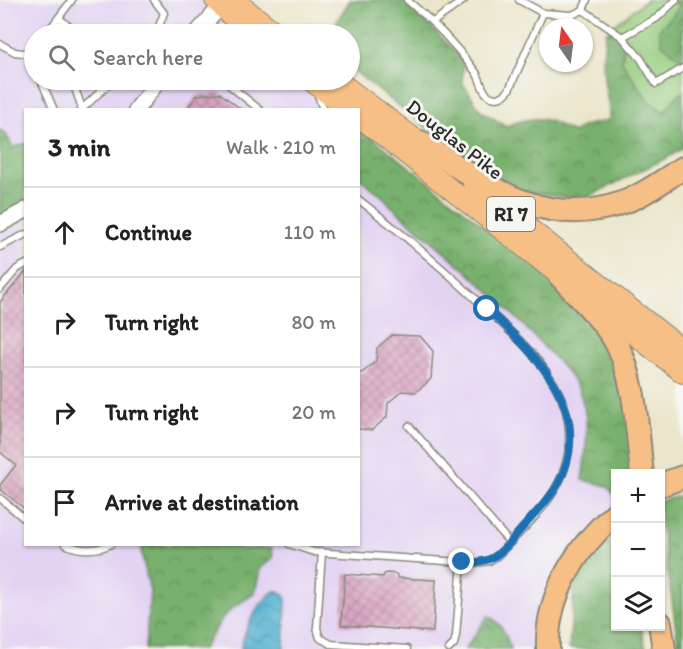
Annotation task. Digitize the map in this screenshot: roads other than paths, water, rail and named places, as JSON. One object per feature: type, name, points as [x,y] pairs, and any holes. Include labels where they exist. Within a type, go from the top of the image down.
[{"type":"highway","points":[[420,142],[503,195],[532,206],[561,211],[594,210],[617,204],[637,196],[683,168]]},
{"type":"highway","points":[[560,276],[602,322],[619,348],[629,378],[641,463]]},
{"type":"highway","points":[[665,483],[683,477]]},
{"type":"highway","points":[[548,649],[551,613],[562,581],[581,550],[611,517]]},
{"type":"highway","points":[[661,631],[664,649]]},
{"type":"main road","points":[[224,2],[244,24]]},
{"type":"main road","points":[[224,2],[262,24]]},
{"type":"main road","points":[[322,90],[346,108]]},
{"type":"main road","name":"Douglas Pike","points":[[350,90],[420,142],[683,350]]},
{"type":"main road","name":"Douglas Pike","points":[[360,118],[683,373]]},
{"type":"street","points":[[205,24],[224,2]]},
{"type":"street","points":[[138,108],[151,90]]},
{"type":"street","points":[[0,224],[24,211]]},
{"type":"lane","points":[[54,24],[72,0]]},
{"type":"lane","points":[[154,0],[164,13],[160,24]]},
{"type":"lane","points":[[407,0],[433,22],[477,73],[488,95],[497,98],[508,90],[543,13]]},
{"type":"lane","points":[[433,22],[464,0]]},
{"type":"lane","points":[[519,0],[543,13],[572,15],[583,10],[587,0]]},
{"type":"lane","points":[[622,37],[657,18],[676,0]]},
{"type":"lane","points":[[583,10],[622,37],[641,59],[656,84],[683,68]]},
{"type":"lane","points":[[59,18],[66,24]]},
{"type":"lane","points":[[0,44],[15,52],[24,52]]},
{"type":"lane","points":[[45,90],[53,108]]},
{"type":"lane","points":[[75,90],[81,108]]},
{"type":"lane","points":[[235,90],[258,108]]},
{"type":"lane","points":[[314,90],[322,108]]},
{"type":"lane","points":[[82,108],[102,91]]},
{"type":"lane","points":[[360,126],[378,131]]},
{"type":"lane","points":[[294,546],[322,552],[479,563],[489,561],[497,556],[550,496],[564,470],[569,451],[567,415],[561,396],[543,368],[515,336],[423,250],[360,201]]},
{"type":"lane","points":[[0,247],[24,235]]},
{"type":"lane","points":[[0,289],[17,269],[24,265]]},
{"type":"lane","points":[[409,426],[509,542]]},
{"type":"lane","points":[[0,498],[24,518]]},
{"type":"lane","points":[[68,546],[96,550],[106,546]]},
{"type":"lane","points":[[322,552],[317,628],[320,638],[331,644],[407,649]]},
{"type":"lane","points":[[449,649],[454,644],[456,636],[462,562]]},
{"type":"water","points":[[274,591],[284,594],[286,600],[284,649],[241,649],[252,617]]}]
